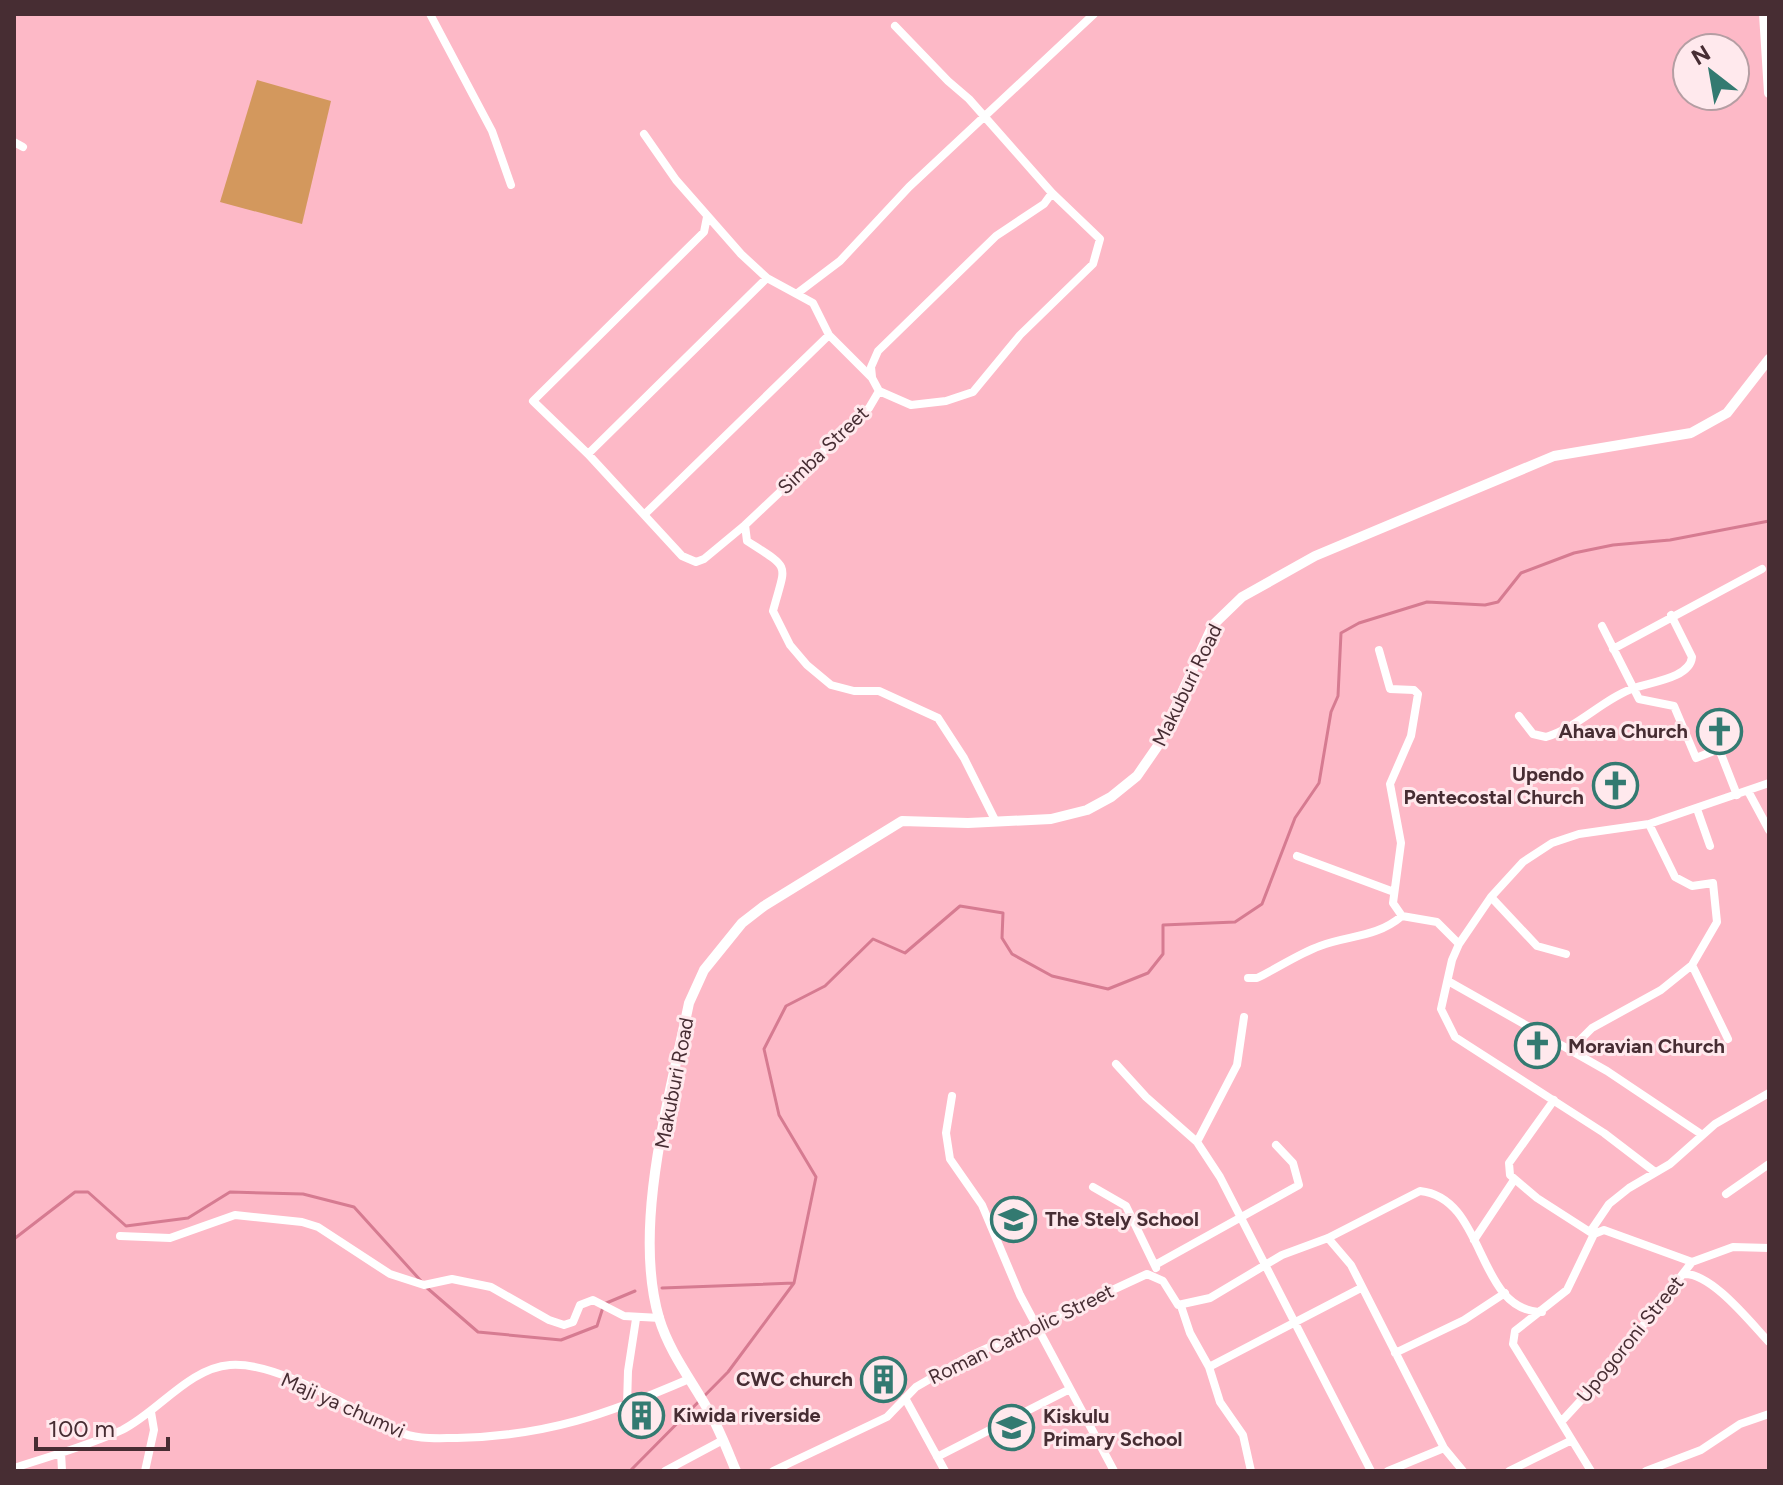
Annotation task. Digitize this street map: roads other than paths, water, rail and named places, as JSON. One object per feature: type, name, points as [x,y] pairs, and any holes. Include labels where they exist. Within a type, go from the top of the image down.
[{"type":"street","points":[[430,14],[492,131],[511,185]]},
{"type":"street","points":[[799,292],[840,261],[909,187],[1094,14]]},
{"type":"street","points":[[1764,14],[1769,93]]},
{"type":"street","points":[[879,391],[911,405],[946,401],[973,392],[1020,335],[1093,264],[1100,239],[1052,193],[983,116],[895,26]]},
{"type":"street","name":"Simba Street","points":[[644,134],[741,254],[767,278],[799,292],[820,310],[829,335],[872,378],[879,391],[869,408],[745,525],[704,559],[696,562],[682,556],[645,514]]},
{"type":"street","points":[[872,378],[871,367],[878,351],[996,236],[1044,204],[1052,193]]},
{"type":"street","points":[[705,212],[708,220],[704,232],[533,401],[645,514],[829,335]]},
{"type":"street","points":[[588,454],[767,278]]},
{"type":"street","name":"Makuburi Road","points":[[736,1471],[710,1412],[676,1359],[660,1318],[651,1281],[649,1234],[689,1003],[704,970],[742,923],[764,906],[902,821],[1051,819],[1087,810],[1137,776],[1174,716],[1213,625],[1242,597],[1315,556],[1554,456],[1691,433],[1727,413],[1769,359]]},
{"type":"street","points":[[745,525],[747,541],[780,562],[784,571],[785,580],[773,611],[790,645],[822,678],[845,689],[889,694],[923,709],[945,726],[995,820]]},
{"type":"street","points":[[1613,649],[1671,615],[1762,569]]},
{"type":"street","points":[[1519,716],[1533,734],[1546,737],[1632,688],[1660,681],[1691,663],[1692,657],[1671,615]]},
{"type":"street","points":[[1602,626],[1632,688],[1645,702],[1674,706],[1696,758],[1719,749],[1737,795]]},
{"type":"street","points":[[1379,650],[1390,689],[1414,690],[1418,694],[1411,736],[1390,779],[1389,790],[1401,843],[1393,903],[1402,916],[1437,922],[1459,944]]},
{"type":"street","points":[[1655,1172],[1554,1100],[1455,1037],[1441,1009],[1448,981],[1459,944],[1491,897],[1523,862],[1552,843],[1579,834],[1649,824],[1769,783]]},
{"type":"street","points":[[1748,791],[1769,830]]},
{"type":"street","points":[[1697,809],[1710,846]]},
{"type":"street","points":[[1570,1050],[1587,1032],[1661,990],[1692,965],[1717,922],[1713,883],[1692,886],[1675,877],[1649,824]]},
{"type":"street","points":[[1297,856],[1394,892]]},
{"type":"street","points":[[1491,897],[1537,946],[1566,954]]},
{"type":"street","points":[[1248,978],[1266,974],[1322,945],[1370,935],[1389,927],[1402,916]]},
{"type":"street","points":[[1692,965],[1728,1039]]},
{"type":"street","points":[[1448,981],[1570,1050],[1701,1134]]},
{"type":"street","points":[[1197,1142],[1237,1065],[1244,1017]]},
{"type":"street","points":[[1116,1064],[1146,1097],[1197,1142],[1268,1265],[1371,1471]]},
{"type":"street","points":[[1591,1471],[1513,1344],[1515,1331],[1567,1290],[1592,1233],[1609,1204],[1680,1156],[1701,1134],[1769,1093]]},
{"type":"street","points":[[952,1096],[946,1133],[950,1159],[982,1205],[1036,1328],[1114,1471]]},
{"type":"street","points":[[1554,1100],[1509,1163],[1510,1175],[1592,1233]]},
{"type":"street","points":[[1155,1265],[1300,1184],[1293,1163],[1276,1145]]},
{"type":"street","points":[[1726,1194],[1769,1164]]},
{"type":"street","points":[[1474,1240],[1514,1180]]},
{"type":"street","points":[[1093,1187],[1126,1206],[1163,1281],[1181,1306],[1190,1333],[1209,1367],[1220,1402],[1243,1435],[1251,1471]]},
{"type":"street","points":[[1181,1306],[1210,1298],[1300,1246],[1328,1238],[1420,1191],[1445,1197],[1459,1211],[1505,1293],[1521,1307],[1542,1312]]},
{"type":"street","points":[[120,1236],[170,1238],[235,1215],[302,1222],[318,1227],[384,1271],[418,1284],[452,1279],[491,1287],[564,1325],[573,1322],[580,1305],[593,1300],[636,1319],[660,1318]]},
{"type":"street","name":"Upogoroni Street","points":[[1561,1422],[1607,1372],[1692,1262],[1661,1253],[1609,1231],[1592,1233]]},
{"type":"street","points":[[1328,1238],[1351,1265],[1444,1448],[1463,1471]]},
{"type":"street","points":[[1692,1262],[1733,1247],[1769,1248]]},
{"type":"street","points":[[1683,1274],[1694,1273],[1719,1291],[1769,1342]]},
{"type":"street","name":"Roman Catholic Street","points":[[773,1471],[887,1417],[916,1387],[968,1357],[1147,1274],[1163,1281]]},
{"type":"street","points":[[1209,1367],[1361,1288]]},
{"type":"street","points":[[1395,1353],[1464,1320],[1505,1293]]},
{"type":"street","points":[[627,1406],[628,1371],[636,1319]]},
{"type":"street","name":"Maji ya chumvi","points":[[14,1468],[111,1435],[151,1412],[201,1375],[234,1364],[261,1368],[416,1437],[479,1437],[560,1428],[627,1406],[689,1379]]},
{"type":"street","points":[[937,1457],[1070,1389]]},
{"type":"street","points":[[905,1398],[945,1471]]},
{"type":"street","points":[[145,1471],[154,1430],[151,1412]]},
{"type":"street","points":[[1646,1471],[1701,1450],[1740,1424],[1769,1414]]},
{"type":"street","points":[[665,1471],[723,1440]]},
{"type":"street","points":[[1509,1471],[1572,1440]]},
{"type":"street","points":[[1388,1471],[1444,1448]]},
{"type":"street","points":[[61,1452],[62,1471]]},
{"type":"street","points":[[1528,1461],[1533,1471]]},
{"type":"waterway","points":[[630,1471],[728,1372],[794,1283],[816,1177],[779,1115],[764,1049],[786,1006],[825,986],[873,939],[905,953],[960,906],[1003,913],[1002,938],[1012,954],[1052,976],[1108,989],[1148,973],[1163,954],[1163,925],[1235,922],[1262,904],[1295,818],[1319,783],[1331,712],[1338,696],[1341,633],[1359,623],[1427,602],[1485,605],[1498,602],[1521,573],[1574,553],[1613,545],[1670,540],[1769,521]]},
{"type":"waterway","points":[[14,1239],[75,1192],[88,1192],[126,1226],[188,1218],[230,1192],[303,1194],[354,1207],[421,1281]]},
{"type":"waterway","points":[[662,1288],[794,1283]]},
{"type":"waterway","points":[[426,1287],[478,1332],[561,1340],[597,1326],[604,1304],[635,1291]]},
{"type":"place","name":"Ahava Church","points":[[1719,731]]},
{"type":"place","name":"Upendo Pentecostal Church","points":[[1615,785]]},
{"type":"place","name":"Moravian Church","points":[[1537,1046]]},
{"type":"place","name":"The Stely School","points":[[1014,1219]]},
{"type":"place","name":"CWC church","points":[[884,1379]]},
{"type":"place","name":"Kiwida riverside","points":[[642,1415]]},
{"type":"place","name":"Kiskulu Primary School","points":[[1012,1427]]}]
